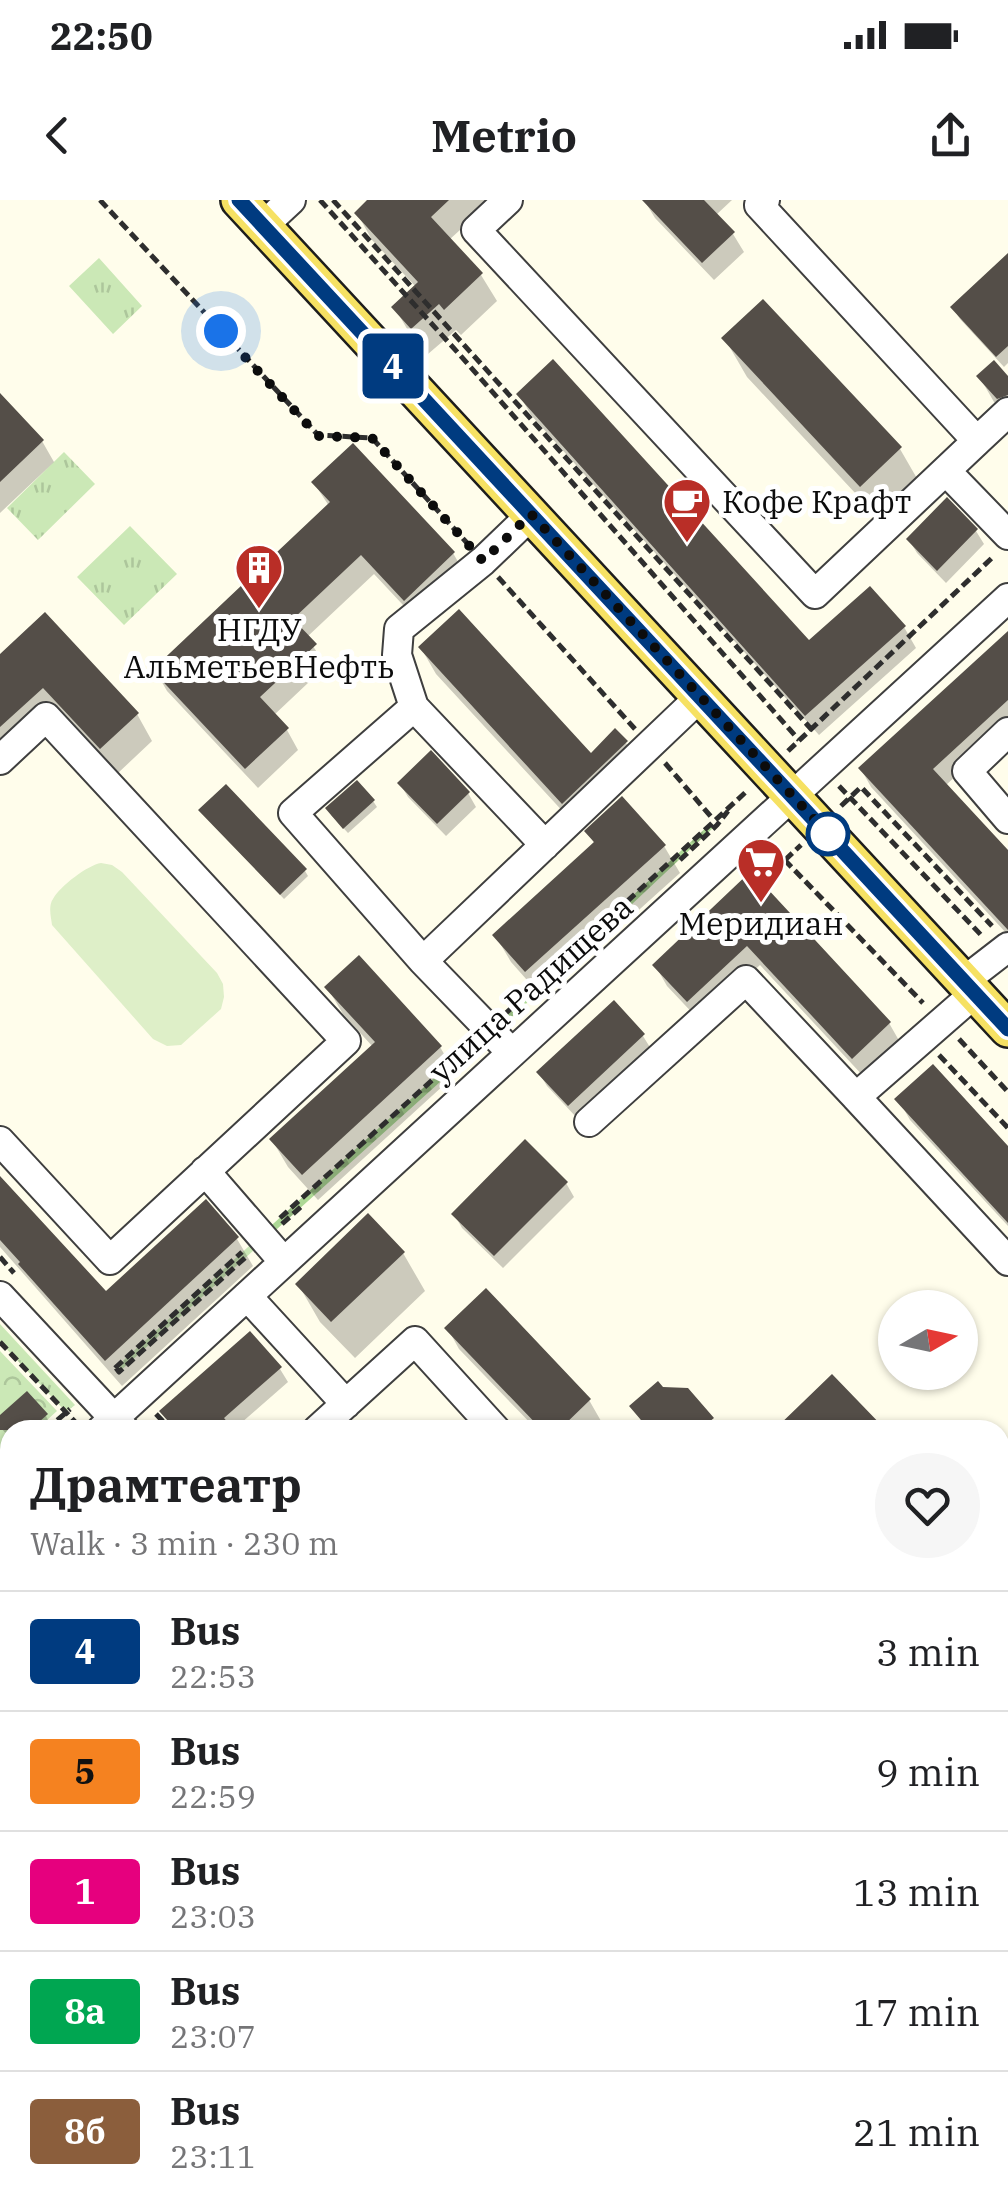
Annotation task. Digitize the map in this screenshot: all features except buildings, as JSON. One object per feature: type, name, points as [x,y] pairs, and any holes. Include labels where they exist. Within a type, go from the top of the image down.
[{"type":"main road","points":[[239,200],[1008,1028]]},
{"type":"street","points":[[263,226],[291,200]]},
{"type":"street","points":[[508,200],[476,230],[816,594],[1008,412]]},
{"type":"street","points":[[765,200],[759,205],[977,441]]},
{"type":"street","points":[[946,471],[1001,546]]},
{"type":"street","points":[[531,514],[483,561],[399,629],[397,654],[414,707],[545,846]]},
{"type":"street","name":"улица Радищева","points":[[119,1420],[246,1296],[1008,598]]},
{"type":"street","points":[[424,961],[700,697]]},
{"type":"street","points":[[414,707],[293,813],[512,1053]]},
{"type":"street","points":[[0,760],[46,717],[346,1041],[110,1260],[0,1141]]},
{"type":"street","points":[[1008,732],[967,771],[1008,819]]},
{"type":"street","points":[[856,1097],[933,1030],[1000,944]]},
{"type":"street","points":[[589,1122],[746,980],[1008,1262]]},
{"type":"street","points":[[205,1172],[284,1262]]},
{"type":"street","points":[[0,1296],[108,1420]]},
{"type":"street","points":[[246,1296],[346,1404]]},
{"type":"street","points":[[328,1420],[415,1342],[487,1420]]},
{"type":"path","points":[[100,200],[318,436],[372,438],[716,822]]},
{"type":"path","points":[[320,200],[798,740],[1001,546]]},
{"type":"path","points":[[332,200],[812,730]]},
{"type":"path","points":[[860,786],[1000,944],[850,797],[860,786]]},
{"type":"path","points":[[115,1368],[735,803]]},
{"type":"path","points":[[768,842],[933,1030],[1008,1128]]},
{"type":"path","points":[[933,1030],[1008,1092]]},
{"type":"path","points":[[0,1342],[66,1412],[57,1420]]},
{"type":"path","points":[[156,1414],[162,1420]]},
{"type":"green space","points":[[99,258],[142,306],[113,334],[69,286]]},
{"type":"green space","points":[[64,452],[95,484],[38,540],[7,508]]},
{"type":"green space","points":[[130,526],[177,574],[124,625],[77,577]]},
{"type":"green space","points":[[711,823],[714,827],[496,1032],[492,1026]]},
{"type":"green space","points":[[101,863],[122,872],[223,984],[221,1009],[181,1045],[167,1046],[153,1039],[52,925],[51,905],[57,894],[82,872]]},
{"type":"green space","points":[[486,1031],[491,1036],[267,1238],[263,1233]]},
{"type":"green space","points":[[260,1236],[264,1241],[119,1372],[115,1368]]},
{"type":"green space","points":[[0,1324],[75,1405],[66,1412],[0,1342]]},
{"type":"green space","points":[[0,1351],[57,1411],[47,1420],[0,1420]]},
{"type":"bus line","name":"4","points":[[239,200],[1008,1029]]},
{"type":"place","name":"Кофе Крафт","points":[[687,544]]},
{"type":"place","name":"НГДУ АльметьевНефть","points":[[259,610]]},
{"type":"place","name":"Меридиан","points":[[761,904]]},
{"type":"route","points":[[221,331],[318,436],[372,438],[483,561],[531,514],[828,834]]}]
